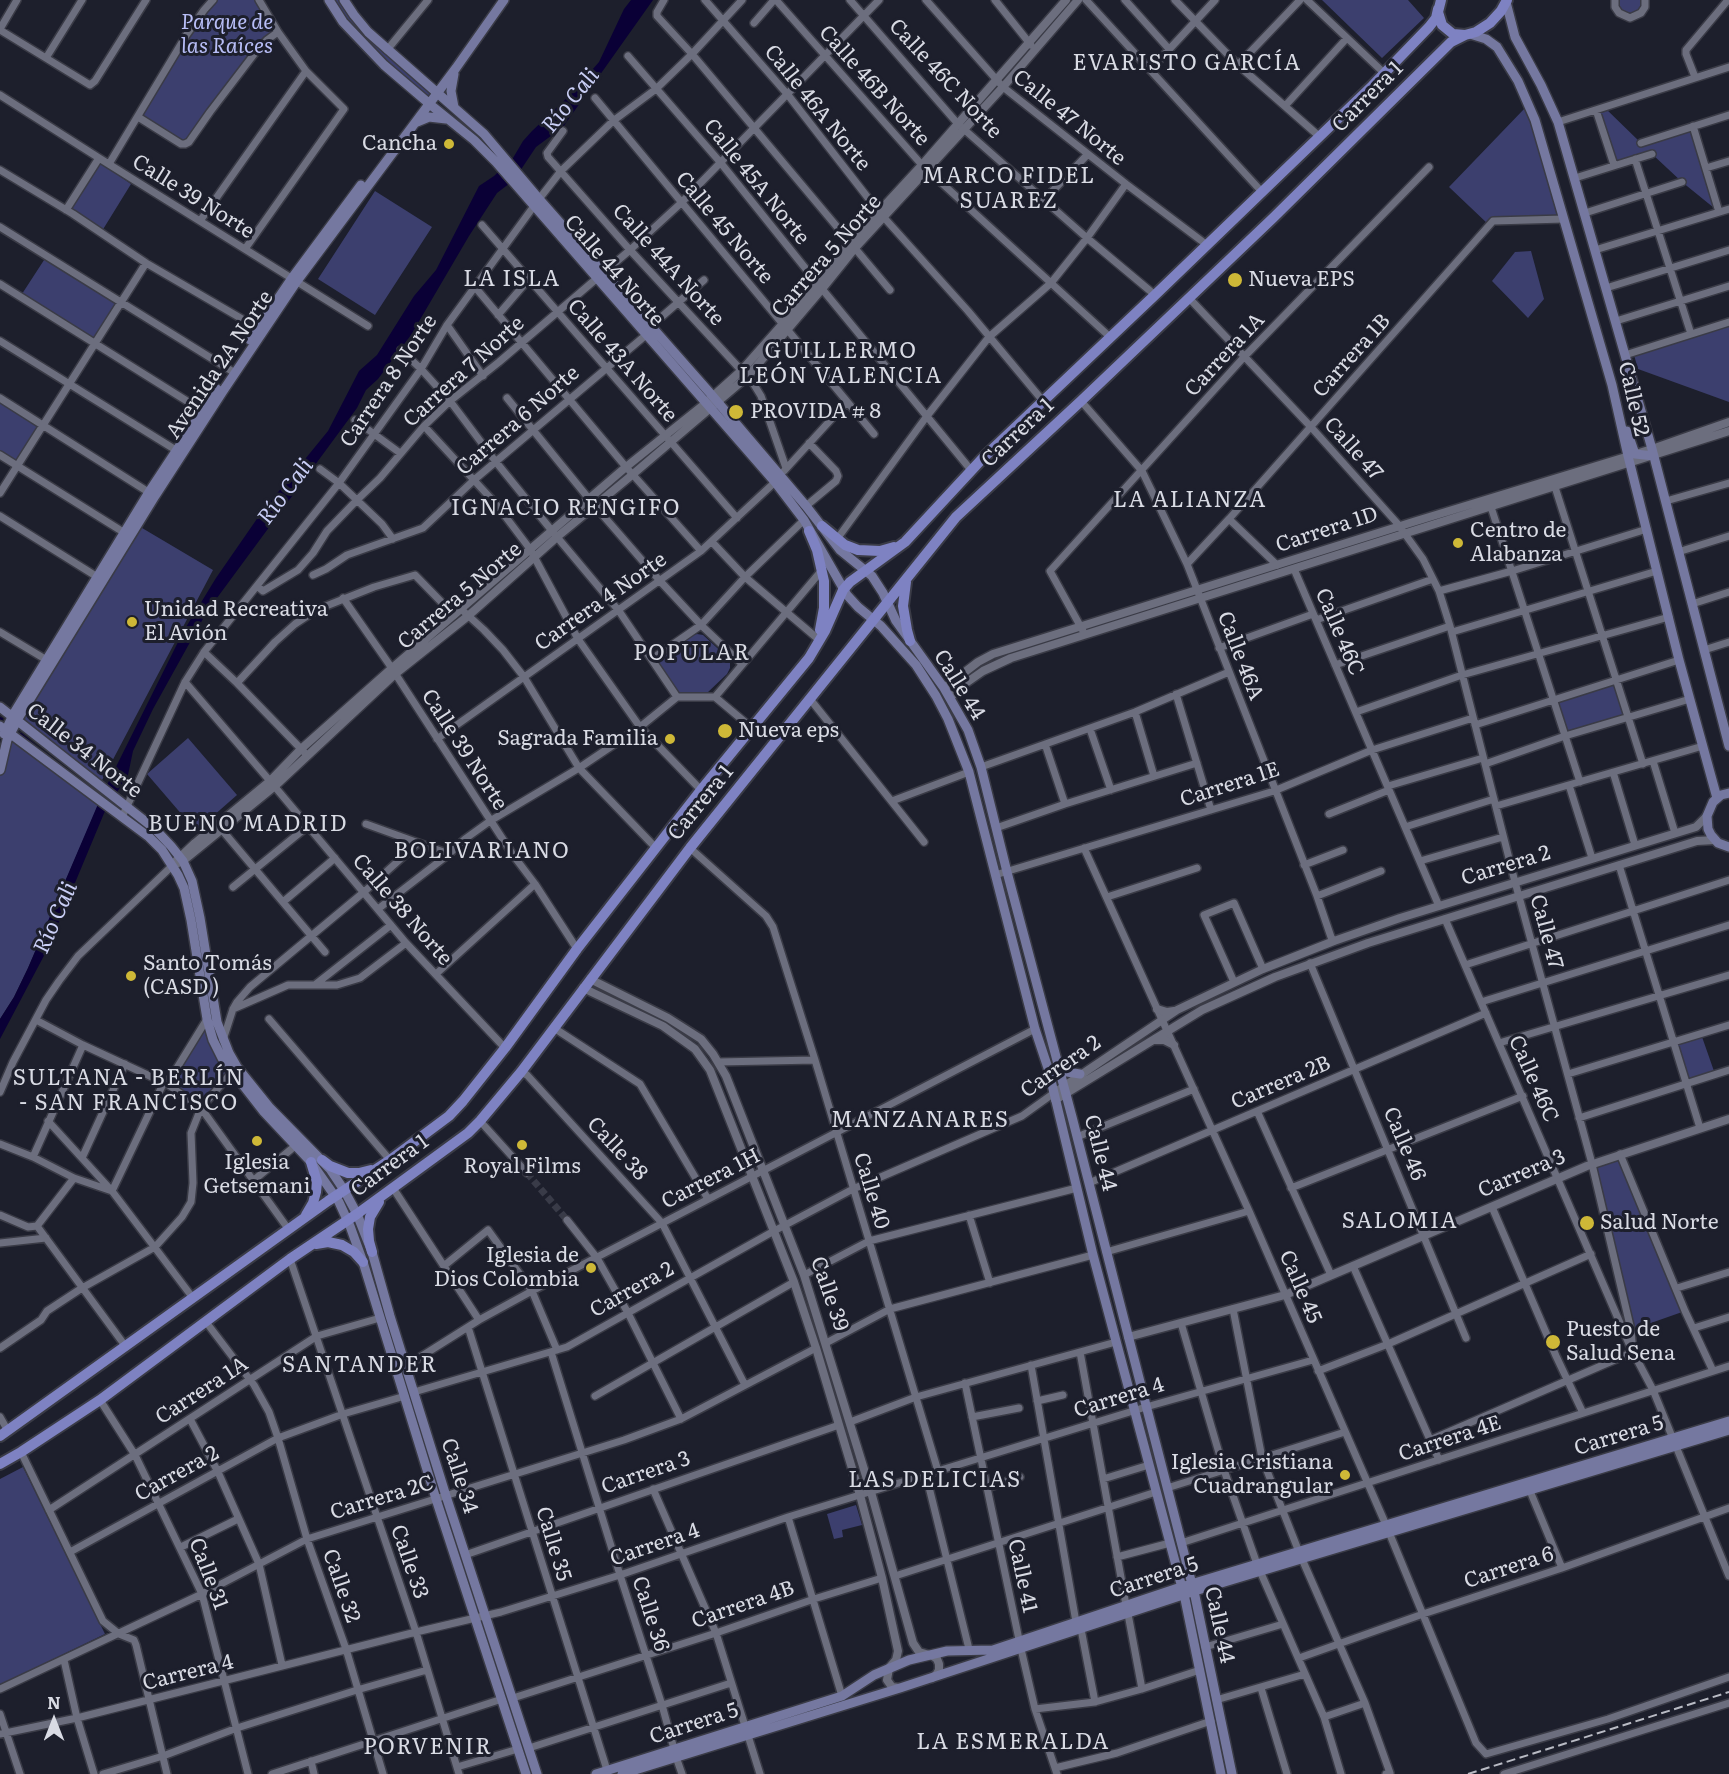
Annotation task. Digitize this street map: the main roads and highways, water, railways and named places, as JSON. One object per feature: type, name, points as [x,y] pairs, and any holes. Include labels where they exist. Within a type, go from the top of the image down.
[{"type":"main road","name":"Calle 44 Norte","points":[[329,0],[343,22],[384,65],[448,120],[500,160],[601,275],[651,326],[712,403]]},
{"type":"main road","name":"Calle 44 Norte","points":[[344,0],[368,32],[484,134],[500,160]]},
{"type":"main road","name":"Avenida 2A Norte","points":[[0,746],[5,730],[15,719],[152,494],[232,371],[295,279],[427,102],[498,0]]},
{"type":"main road","name":"Avenida 2A Norte","points":[[435,91],[456,68],[504,0]]},
{"type":"main road","name":"Carrera 1","points":[[0,1464],[100,1400],[290,1259],[391,1190],[468,1133],[521,1072],[690,848],[956,517],[1189,298],[1451,42],[1490,23],[1507,1]]},
{"type":"main road","name":"Calle 52","points":[[1507,1],[1515,38],[1558,122],[1575,178],[1653,452],[1729,746]]},
{"type":"main road","points":[[1440,5],[1439,19],[1444,28],[1453,34],[1468,35]]},
{"type":"main road","name":"Carrera 1","points":[[4,1433],[449,1116],[505,1048],[577,949],[701,790],[813,651],[825,631],[843,590],[865,569],[905,542],[971,470],[1320,137],[1432,24],[1440,5]]},
{"type":"main road","name":"Calle 52","points":[[1468,35],[1486,39],[1497,47],[1518,81],[1535,120],[1615,395],[1679,660],[1717,798]]},
{"type":"main road","points":[[454,107],[451,91],[456,68]]},
{"type":"main road","name":"Avenida 2A Norte","points":[[295,279],[414,123],[427,102]]},
{"type":"main road","points":[[414,123],[429,117],[442,117],[448,120]]},
{"type":"main road","name":"Calle 44 Norte","points":[[601,275],[646,335],[780,475],[840,550],[865,569]]},
{"type":"main road","points":[[1612,385],[1616,390],[1624,393],[1632,388],[1633,379]]},
{"type":"main road","points":[[1631,458],[1653,452]]},
{"type":"main road","name":"Calle 44 Norte","points":[[780,475],[843,590]]},
{"type":"main road","points":[[822,526],[851,548],[880,551],[905,542]]},
{"type":"main road","points":[[809,531],[822,570],[824,608],[818,639],[813,651]]},
{"type":"main road","name":"Calle 44","points":[[865,569],[883,594],[896,621],[950,698],[968,730],[981,767],[1193,1588],[1232,1774]]},
{"type":"main road","points":[[907,580],[903,606],[910,641]]},
{"type":"main road","name":"Calle 44","points":[[843,590],[852,602],[881,626],[916,665],[936,696],[957,738],[969,772],[1035,1029],[1048,1068],[1093,1256],[1183,1591],[1220,1774]]},
{"type":"main road","name":"Calle 34 Norte","points":[[0,707],[156,829],[181,859],[192,881],[200,918],[208,996],[207,1019],[213,1040],[222,1058],[264,1112],[295,1146],[317,1161]]},
{"type":"main road","name":"Avenida 2A Norte","points":[[0,770],[7,740],[5,730]]},
{"type":"main road","name":"Calle 34 Norte","points":[[5,730],[149,837],[173,865],[184,888],[208,996],[223,1040],[237,1067],[317,1161],[340,1194]]},
{"type":"main road","points":[[1729,793],[1717,798],[1710,806],[1707,816],[1708,829],[1715,840],[1727,847],[1729,857]]},
{"type":"main road","points":[[1058,1065],[1067,1072],[1080,1074]]},
{"type":"main road","points":[[300,1222],[308,1214],[313,1203],[317,1182],[317,1161],[348,1173],[370,1171],[380,1166]]},
{"type":"main road","points":[[372,1252],[368,1235],[370,1217],[391,1190]]},
{"type":"main road","name":"Calle 34","points":[[340,1194],[372,1252],[406,1366],[409,1394],[436,1499],[513,1698],[537,1774]]},
{"type":"main road","points":[[1084,1216],[1096,1213]]},
{"type":"main road","name":"Calle 34","points":[[352,1217],[363,1262],[381,1318],[446,1496],[465,1555],[502,1699],[526,1774]]},
{"type":"main road","points":[[313,1244],[328,1242],[342,1245],[354,1252],[363,1262]]},
{"type":"main road","name":"Carrera 5","points":[[1388,1529],[1530,1491],[1675,1442],[1729,1421]]},
{"type":"main road","name":"Carrera 5","points":[[596,1774],[900,1688],[1078,1625],[1183,1591],[1675,1442],[1729,1430]]},
{"type":"main road","name":"Carrera 5","points":[[746,1731],[842,1696],[860,1683],[889,1668],[927,1655],[969,1649],[993,1650],[1020,1645]]},
{"type":"main road","name":"Carrera 5","points":[[622,1774],[675,1753]]},
{"type":"water","name":"Río Cali","points":[[631,0],[653,0],[563,127],[536,147],[514,180],[497,193],[411,335],[378,379],[366,390],[357,408],[204,617],[153,709],[133,751],[128,775],[105,811],[47,950],[0,1039],[0,1019],[28,968],[101,797],[183,632],[216,578],[261,513],[328,431],[359,371],[377,355],[414,296],[436,270],[479,186],[494,176],[513,158],[523,141],[571,94],[599,62],[624,9]]},
{"type":"waterway","points":[[21,734],[46,755]]},
{"type":"tunnel","points":[[527,1173],[567,1220]]},
{"type":"railway","points":[[1468,1774],[1729,1692]]},
{"type":"place","name":"Cancha","points":[[449,144]]},
{"type":"place","name":"Nueva EPS","points":[[1235,280]]},
{"type":"place","name":"PROVIDA # 8","points":[[736,412]]},
{"type":"place","name":"Centro de Alabanza","points":[[1458,543]]},
{"type":"place","name":"Unidad Recreativa El Avión","points":[[132,622]]},
{"type":"place","name":"Nueva eps","points":[[725,731]]},
{"type":"place","name":"Sagrada Familia","points":[[670,739]]},
{"type":"place","name":"Santo Tomás (CASD )","points":[[131,976]]},
{"type":"place","name":"Iglesia Getsemani","points":[[257,1141]]},
{"type":"place","name":"Royal Films","points":[[522,1145]]},
{"type":"place","name":"Salud Norte","points":[[1587,1223]]},
{"type":"place","name":"Iglesia de Dios Colombia","points":[[591,1268]]},
{"type":"place","name":"Puesto de Salud Sena","points":[[1553,1342]]},
{"type":"place","name":"Iglesia Cristiana Cuadrangular","points":[[1345,1475]]},
{"type":"district","name":"EVARISTO GARCÍA","points":[[1187,64]]},
{"type":"district","name":"MARCO FIDEL SUAREZ","points":[[1009,190]]},
{"type":"district","name":"LA ISLA","points":[[512,280]]},
{"type":"district","name":"GUILLERMO LEÓN VALENCIA","points":[[841,364]]},
{"type":"district","name":"LA ALIANZA","points":[[1190,501]]},
{"type":"district","name":"IGNACIO RENGIFO","points":[[566,509]]},
{"type":"district","name":"POPULAR","points":[[692,654]]},
{"type":"district","name":"BUENO MADRID","points":[[248,825]]},
{"type":"district","name":"BOLIVARIANO","points":[[482,852]]},
{"type":"district","name":"SULTANA - BERLÍN - SAN FRANCISCO","points":[[129,1092]]},
{"type":"district","name":"MANZANARES","points":[[920,1121]]},
{"type":"district","name":"SALOMIA","points":[[1400,1222]]},
{"type":"district","name":"SANTANDER","points":[[360,1366]]},
{"type":"district","name":"LAS DELICIAS","points":[[935,1481]]},
{"type":"district","name":"LA ESMERALDA","points":[[1013,1743]]},
{"type":"district","name":"PORVENIR","points":[[428,1748]]},
{"type":"park label","name":"Parque de las Raíces","points":[[227,35]]}]
